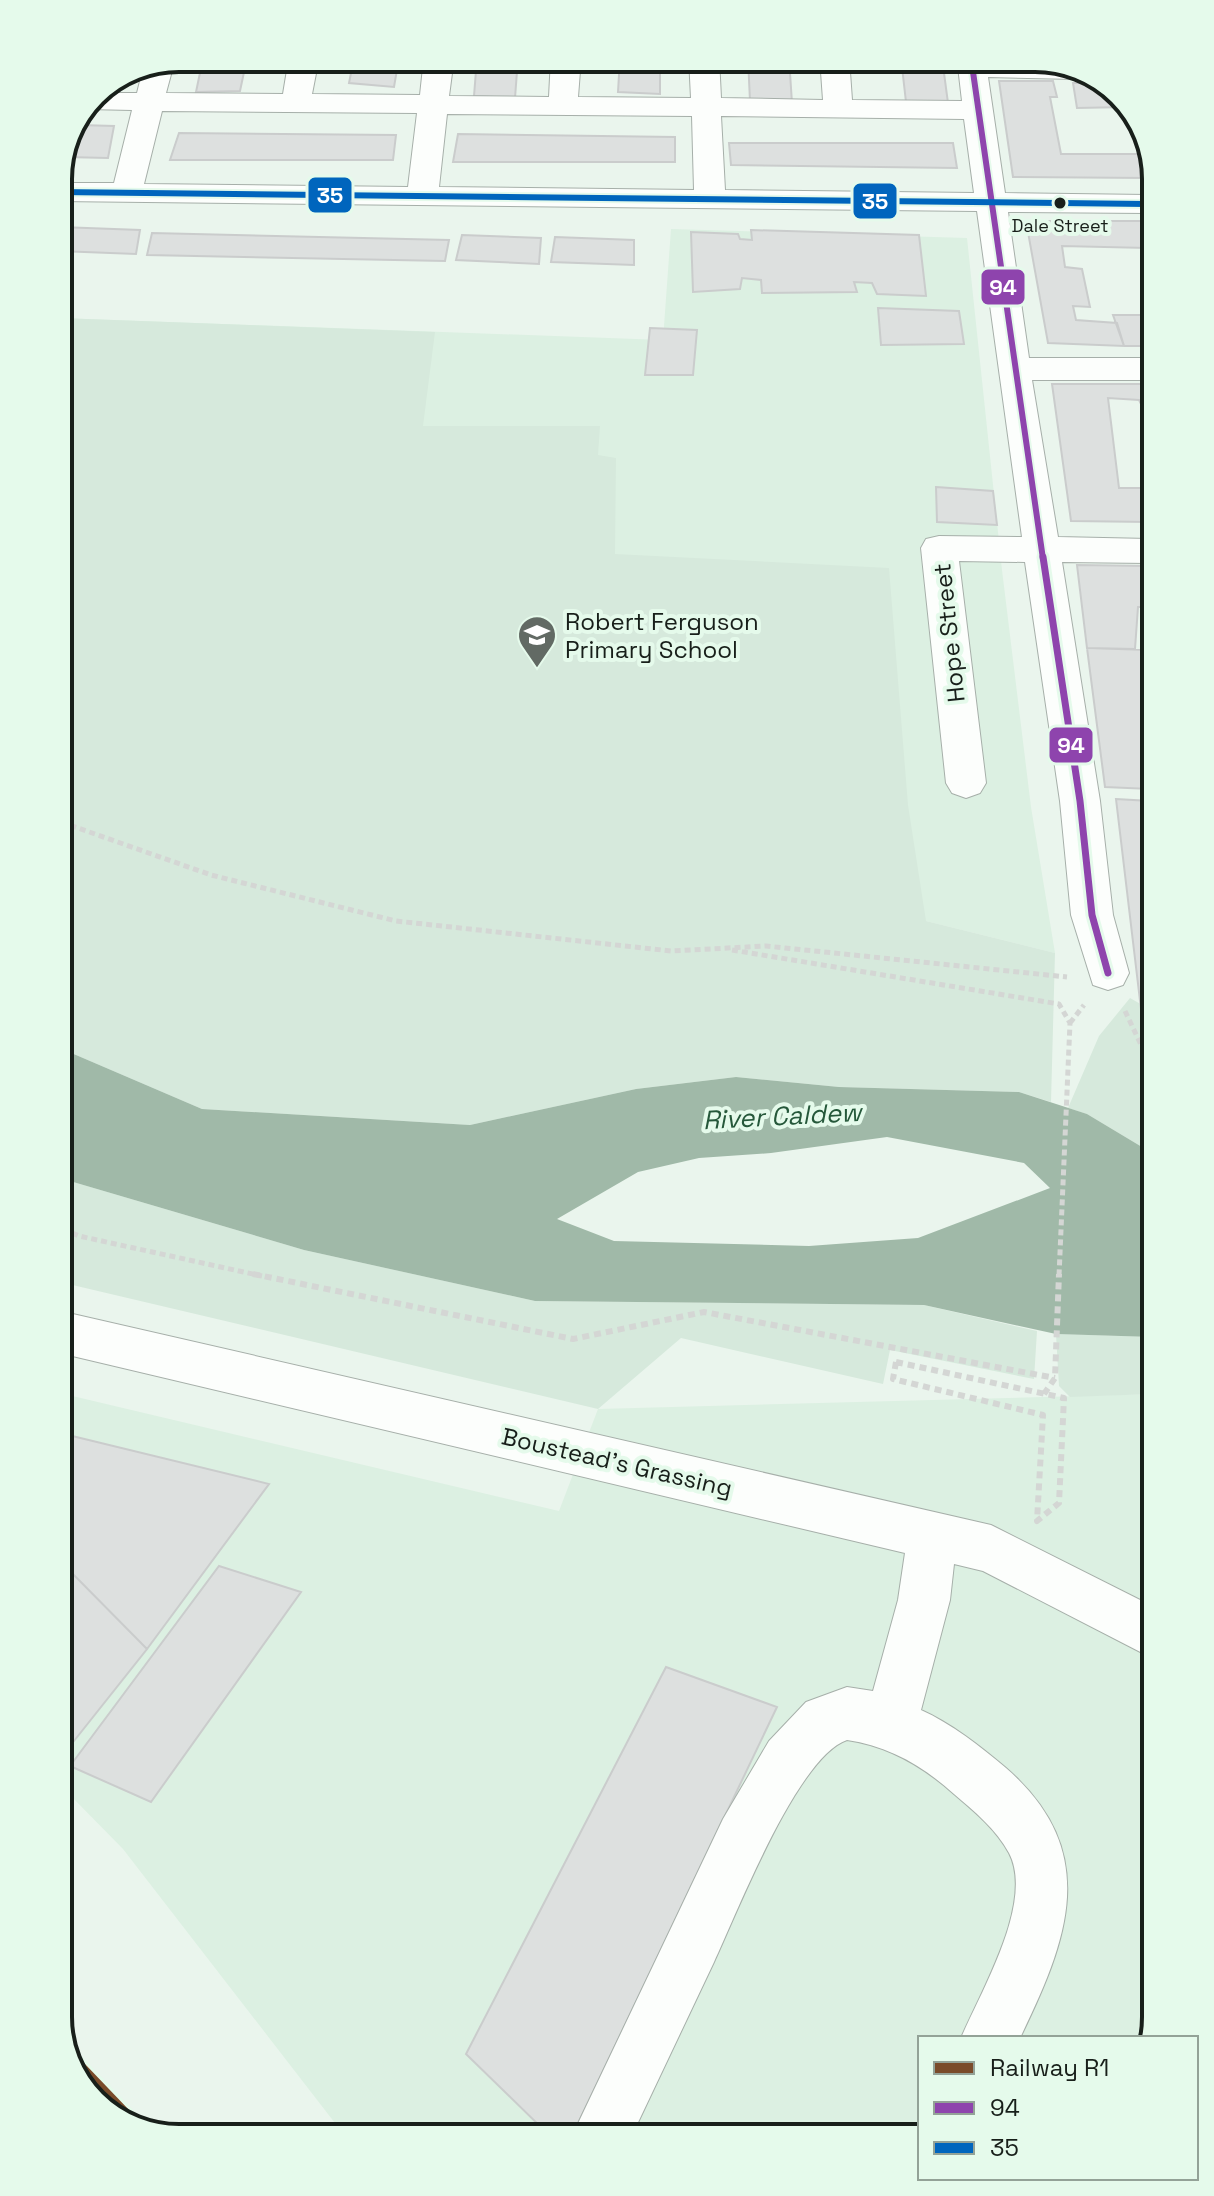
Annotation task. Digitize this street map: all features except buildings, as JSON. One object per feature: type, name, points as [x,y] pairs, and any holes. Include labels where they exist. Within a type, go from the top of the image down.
[{"type":"street","points":[[296,103],[302,72]]},
{"type":"street","points":[[422,196],[437,72]]},
{"type":"street","points":[[563,106],[565,72]]},
{"type":"street","points":[[704,72],[710,198]]},
{"type":"street","points":[[835,72],[838,108]]},
{"type":"street","points":[[973,72],[1014,369],[1080,801],[1092,915],[1108,973]]},
{"type":"street","points":[[127,191],[156,75]]},
{"type":"street","points":[[106,101],[977,110]]},
{"type":"street","points":[[72,192],[1142,204]]},
{"type":"street","points":[[1014,369],[1142,369]]},
{"type":"street","name":"Hope Street","points":[[966,783],[939,548],[1142,551]]},
{"type":"street","name":"Boustead's Grassing","points":[[72,1335],[991,1549],[1142,1628]]},
{"type":"street","points":[[891,1723],[924,1600],[932,1535]]},
{"type":"street","points":[[991,1549],[1142,1618]]},
{"type":"street","points":[[606,2124],[746,1832],[792,1751],[827,1719],[851,1711],[891,1723],[927,1739],[1011,1810],[1032,1838],[1041,1878],[1039,1916],[1023,1969],[991,2036]]},
{"type":"path","points":[[72,826],[211,875],[396,921],[671,951],[766,946],[1056,978],[1108,973],[1142,1047]]},
{"type":"path","points":[[723,948],[1059,1004],[1070,1023],[1055,1378],[1044,1394]]},
{"type":"path","points":[[72,1233],[368,1299],[573,1339],[704,1312],[1055,1378]]},
{"type":"path","points":[[896,1362],[1044,1394],[1064,1398],[1062,1456],[1059,1503],[1037,1522],[1043,1415],[893,1379],[896,1362]]},
{"type":"shaded area","name":"Robert Ferguson Primary School","points":[[671,229],[967,238],[1031,807],[1055,953],[869,907],[72,327],[72,318],[663,340]]},
{"type":"shaded area","name":"Robert Ferguson Primary School","points":[[72,318],[435,332],[423,426],[600,426],[598,455],[616,458],[615,554],[889,568],[908,805],[926,921],[1055,953],[1051,1102],[1019,1092],[839,1087],[736,1077],[636,1089],[470,1125],[202,1109],[72,1053]]},
{"type":"shaded area","points":[[1130,998],[1142,1005],[1142,1147],[1087,1114],[1068,1108],[1099,1036]]},
{"type":"shaded area","points":[[72,1182],[304,1250],[535,1301],[924,1305],[1037,1331],[1034,1379],[890,1350],[883,1384],[681,1338],[598,1409],[72,1285]]},
{"type":"shaded area","points":[[1056,1334],[1142,1337],[1142,1394],[1070,1397],[1059,1386]]},
{"type":"shaded area","points":[[1142,1394],[1140,2036],[918,2036],[918,2124],[336,2124],[123,1849],[72,1797],[72,1396],[559,1511],[598,1409]]},
{"type":"water","name":"River Caldew","points":[[72,1053],[202,1109],[470,1125],[636,1089],[736,1077],[839,1087],[1019,1092],[1087,1114],[1142,1147],[1142,1337],[1056,1334],[924,1305],[535,1301],[304,1250],[72,1182]],"holes":[[[887,1137],[1024,1163],[1050,1188],[918,1238],[809,1246],[614,1241],[557,1219],[638,1172],[699,1158],[771,1153]]]},
{"type":"rail line","name":"R1","points":[[95,2083],[109,2098]]},
{"type":"transit line","name":"94","points":[[973,72],[1014,369],[1080,801],[1092,915],[1108,973]]},
{"type":"transit line","name":"35","points":[[72,192],[1142,204]]},
{"type":"place","name":"Dale Street","points":[[1060,203]]},
{"type":"place","name":"Robert Ferguson Primary School","points":[[537,669]]}]
